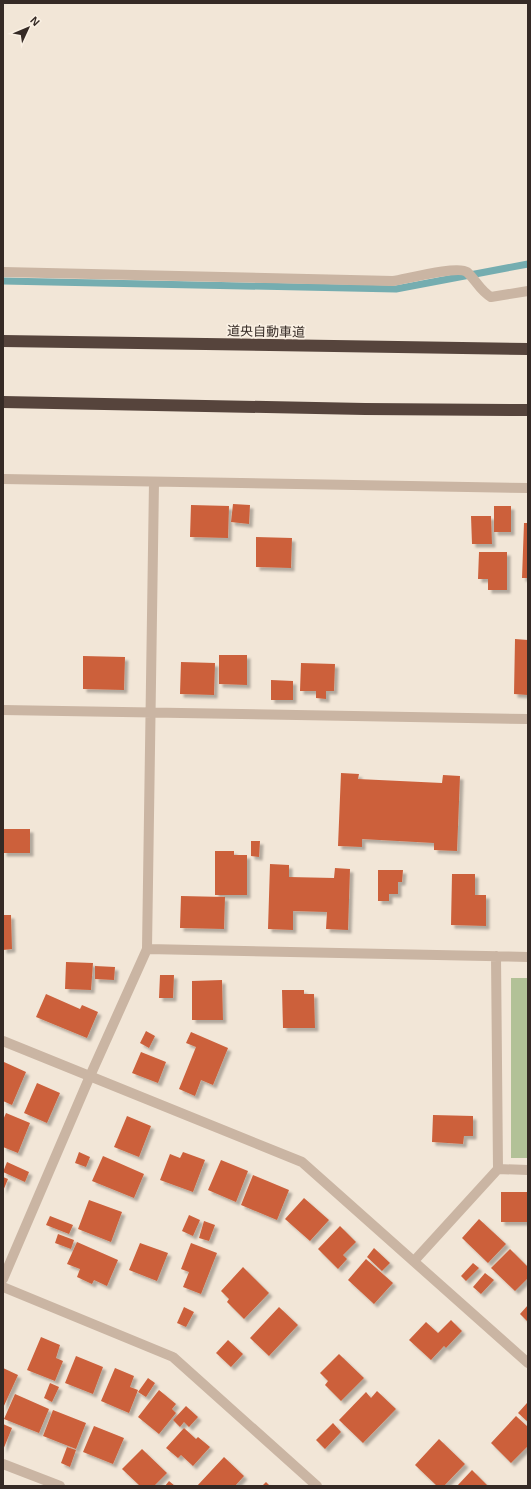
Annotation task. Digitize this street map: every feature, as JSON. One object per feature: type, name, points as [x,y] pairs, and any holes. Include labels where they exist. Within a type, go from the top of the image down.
[{"type":"highway","name":"道央自動車道","points":[[3,342],[528,350]]},
{"type":"highway","points":[[3,402],[528,410]]},
{"type":"street","points":[[3,272],[393,281],[455,269],[466,272],[474,279],[485,294],[491,297],[528,292]]},
{"type":"street","points":[[3,479],[528,488]]},
{"type":"street","points":[[3,1279],[90,1076],[147,949],[154,482]]},
{"type":"street","points":[[3,710],[528,719]]},
{"type":"street","points":[[147,949],[528,957]]},
{"type":"street","points":[[414,1261],[498,1169],[496,956]]},
{"type":"street","points":[[3,1041],[302,1162],[528,1363]]},
{"type":"street","points":[[498,1169],[528,1170]]},
{"type":"street","points":[[3,1287],[173,1357],[317,1486]]},
{"type":"street","points":[[3,1464],[60,1486]]},
{"type":"green space","points":[[511,978],[528,978],[528,1158],[511,1158]]},
{"type":"building","points":[[233,504],[250,505],[249,524],[231,522]]},
{"type":"building","points":[[191,505],[229,506],[228,538],[190,537]]},
{"type":"building","points":[[494,506],[511,506],[511,532],[494,532]]},
{"type":"building","points":[[471,516],[491,516],[492,544],[472,544]]},
{"type":"building","points":[[524,523],[528,523],[528,578],[522,578]]},
{"type":"building","points":[[256,537],[292,538],[291,568],[256,567]]},
{"type":"building","points":[[479,552],[507,552],[507,590],[488,590],[488,579],[478,579]]},
{"type":"building","points":[[515,639],[528,640],[528,695],[514,694]]},
{"type":"building","points":[[219,655],[247,655],[247,685],[219,684]]},
{"type":"building","points":[[83,656],[125,657],[124,690],[83,689]]},
{"type":"building","points":[[181,662],[215,663],[214,695],[180,694]]},
{"type":"building","points":[[301,663],[335,664],[334,691],[326,691],[326,699],[316,698],[316,691],[300,691]]},
{"type":"building","points":[[271,680],[293,681],[293,700],[271,700]]},
{"type":"building","points":[[341,773],[359,774],[358,779],[442,783],[443,775],[460,776],[457,851],[434,850],[434,843],[362,839],[362,847],[338,846]]},
{"type":"building","points":[[3,829],[30,829],[30,853],[3,853]]},
{"type":"building","points":[[251,841],[260,841],[259,857],[251,856]]},
{"type":"building","points":[[215,851],[234,851],[234,855],[247,855],[247,895],[215,895]]},
{"type":"building","points":[[270,864],[289,865],[289,877],[334,878],[335,868],[350,869],[348,930],[326,929],[327,912],[293,911],[293,930],[268,929]]},
{"type":"building","points":[[378,870],[403,870],[402,882],[398,882],[398,894],[389,894],[389,901],[378,901]]},
{"type":"building","points":[[452,874],[475,874],[475,895],[486,895],[486,926],[451,925]]},
{"type":"building","points":[[181,896],[225,897],[224,929],[180,928]]},
{"type":"building","points":[[3,915],[11,915],[12,949],[3,950]]},
{"type":"building","points":[[66,962],[93,963],[91,990],[65,989]]},
{"type":"building","points":[[95,966],[115,967],[114,980],[95,979]]},
{"type":"building","points":[[160,975],[174,975],[173,998],[159,998]]},
{"type":"building","points":[[222,980],[223,1020],[192,1020],[192,981]]},
{"type":"building","points":[[282,990],[304,990],[304,994],[314,994],[315,1028],[283,1028]]},
{"type":"building","points":[[46,994],[80,1009],[82,1005],[98,1012],[87,1038],[36,1017]]},
{"type":"building","points":[[146,1031],[155,1036],[149,1048],[140,1043]]},
{"type":"building","points":[[191,1032],[228,1048],[213,1085],[201,1080],[195,1096],[179,1089],[196,1047],[186,1043]]},
{"type":"building","points":[[141,1052],[166,1062],[158,1083],[132,1073]]},
{"type":"building","points":[[4,1062],[26,1072],[12,1105],[3,1101]]},
{"type":"building","points":[[37,1083],[60,1093],[47,1123],[24,1113]]},
{"type":"building","points":[[6,1113],[30,1123],[18,1153],[3,1147],[3,1120]]},
{"type":"building","points":[[433,1115],[473,1116],[473,1136],[464,1136],[463,1144],[432,1142]]},
{"type":"building","points":[[127,1116],[151,1126],[139,1157],[114,1147]]},
{"type":"building","points":[[79,1152],[90,1157],[86,1167],[75,1163]]},
{"type":"building","points":[[183,1152],[205,1160],[193,1192],[160,1180],[170,1154],[180,1158]]},
{"type":"building","points":[[103,1156],[144,1174],[134,1198],[92,1181]]},
{"type":"building","points":[[221,1160],[248,1171],[236,1202],[208,1190]]},
{"type":"building","points":[[7,1162],[29,1172],[25,1182],[3,1172]]},
{"type":"building","points":[[253,1175],[289,1190],[277,1220],[241,1205]]},
{"type":"building","points":[[3,1177],[8,1179],[3,1191]]},
{"type":"building","points":[[501,1192],[528,1192],[528,1222],[501,1222]]},
{"type":"building","points":[[304,1198],[329,1220],[310,1241],[285,1219]]},
{"type":"building","points":[[89,1200],[122,1212],[111,1242],[78,1229]]},
{"type":"building","points":[[189,1215],[200,1220],[193,1236],[182,1231]]},
{"type":"building","points":[[50,1216],[73,1225],[69,1234],[46,1225]]},
{"type":"building","points":[[479,1219],[506,1244],[488,1263],[462,1238]]},
{"type":"building","points":[[204,1221],[215,1225],[209,1241],[199,1238]]},
{"type":"building","points":[[340,1226],[356,1242],[343,1255],[347,1259],[338,1269],[318,1249]]},
{"type":"building","points":[[58,1234],[74,1240],[71,1249],[55,1243]]},
{"type":"building","points":[[77,1242],[118,1260],[107,1286],[94,1280],[92,1284],[77,1277],[80,1269],[67,1264]]},
{"type":"building","points":[[140,1243],[168,1253],[157,1281],[129,1270]]},
{"type":"building","points":[[191,1243],[217,1253],[201,1294],[183,1287],[189,1272],[181,1269]]},
{"type":"building","points":[[374,1248],[390,1263],[382,1271],[367,1257]]},
{"type":"building","points":[[510,1249],[528,1267],[528,1278],[515,1291],[491,1268]]},
{"type":"building","points":[[366,1259],[393,1283],[374,1304],[348,1280]]},
{"type":"building","points":[[473,1263],[479,1268],[466,1281],[461,1276]]},
{"type":"building","points":[[243,1267],[269,1293],[244,1319],[227,1302],[229,1299],[221,1291]]},
{"type":"building","points":[[485,1273],[494,1280],[481,1294],[473,1287]]},
{"type":"building","points":[[528,1305],[528,1322],[520,1314]]},
{"type":"building","points":[[184,1307],[194,1312],[186,1327],[177,1323]]},
{"type":"building","points":[[279,1307],[298,1325],[269,1356],[250,1338]]},
{"type":"building","points":[[451,1320],[462,1331],[446,1348],[444,1346],[431,1360],[409,1340],[426,1322],[438,1333]]},
{"type":"building","points":[[41,1337],[60,1345],[56,1358],[63,1361],[55,1381],[27,1370]]},
{"type":"building","points":[[228,1340],[243,1354],[231,1367],[216,1353]]},
{"type":"building","points":[[339,1354],[364,1378],[341,1401],[325,1385],[328,1381],[320,1373]]},
{"type":"building","points":[[76,1356],[103,1367],[93,1394],[65,1383]]},
{"type":"building","points":[[3,1368],[18,1375],[3,1408]]},
{"type":"building","points":[[115,1368],[134,1376],[130,1387],[138,1390],[129,1413],[101,1401]]},
{"type":"building","points":[[148,1378],[155,1383],[146,1397],[138,1392]]},
{"type":"building","points":[[50,1383],[59,1387],[52,1402],[44,1398]]},
{"type":"building","points":[[159,1390],[176,1404],[172,1409],[176,1413],[159,1434],[138,1417]]},
{"type":"building","points":[[377,1391],[396,1409],[363,1443],[339,1420],[366,1392],[371,1398]]},
{"type":"building","points":[[15,1394],[49,1409],[39,1433],[4,1419]]},
{"type":"building","points":[[527,1403],[528,1404],[528,1422],[518,1413]]},
{"type":"building","points":[[186,1406],[198,1417],[189,1427],[184,1422],[180,1427],[173,1420]]},
{"type":"building","points":[[53,1410],[86,1423],[76,1449],[43,1436]]},
{"type":"building","points":[[516,1416],[528,1427],[528,1446],[511,1463],[491,1443]]},
{"type":"building","points":[[333,1423],[341,1432],[325,1449],[316,1440]]},
{"type":"building","points":[[3,1424],[12,1428],[3,1450]]},
{"type":"building","points":[[94,1426],[124,1438],[113,1464],[83,1452]]},
{"type":"building","points":[[184,1428],[196,1439],[198,1437],[210,1447],[193,1466],[181,1455],[178,1458],[166,1448]]},
{"type":"building","points":[[439,1439],[465,1464],[444,1486],[437,1486],[415,1465]]},
{"type":"building","points":[[67,1447],[76,1450],[70,1467],[61,1463]]},
{"type":"building","points":[[142,1449],[167,1473],[154,1486],[140,1486],[122,1469]]},
{"type":"building","points":[[224,1457],[244,1476],[235,1486],[197,1486]]},
{"type":"building","points":[[472,1470],[488,1486],[457,1486]]},
{"type":"building","points":[[169,1481],[175,1486],[165,1486]]},
{"type":"building","points":[[266,1482],[270,1486],[262,1486]]},
{"type":"waterway","points":[[3,281],[396,289],[528,264]]}]
